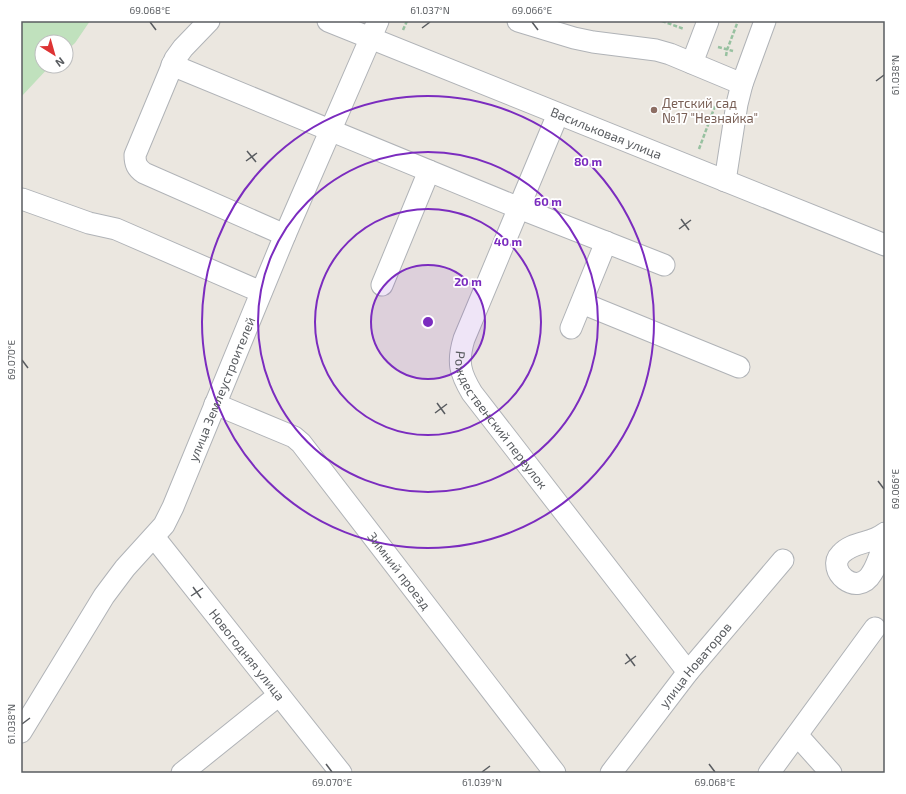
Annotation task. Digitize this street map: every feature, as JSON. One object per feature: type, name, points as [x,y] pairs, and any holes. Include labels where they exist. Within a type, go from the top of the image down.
[{"type":"street","points":[[209,21],[183,48],[172,65],[135,155],[134,163],[138,169],[144,173],[285,235]]},
{"type":"street","name":"Васильковая улица","points":[[328,21],[374,30],[558,114],[885,245]]},
{"type":"street","points":[[518,21],[574,38],[593,42],[656,50],[670,54],[742,84]]},
{"type":"street","points":[[692,63],[708,21]]},
{"type":"street","points":[[725,181],[737,104],[742,84],[765,21]]},
{"type":"street","name":"улица Землеустроителей","points":[[21,732],[104,596],[125,568],[164,525],[173,507],[285,235],[374,30]]},
{"type":"street","points":[[172,65],[664,266]]},
{"type":"street","name":"Рождественский переулок","points":[[558,114],[464,339],[459,360],[461,372],[472,393],[688,672]]},
{"type":"street","points":[[382,285],[429,171]]},
{"type":"street","points":[[22,199],[89,223],[116,229],[261,292]]},
{"type":"street","points":[[571,328],[606,242]]},
{"type":"street","points":[[582,303],[739,367]]},
{"type":"street","name":"Зимний проезд","points":[[215,404],[294,437],[301,443],[556,773]]},
{"type":"street","points":[[885,533],[871,540],[853,545],[839,555],[836,561],[841,576],[848,582],[856,584],[865,581],[872,573],[885,541]]},
{"type":"street","name":"Новогодняя улица","points":[[154,537],[341,773]]},
{"type":"street","name":"улица Новаторов","points":[[610,773],[688,672],[783,560]]},
{"type":"street","points":[[769,773],[875,628]]},
{"type":"street","points":[[182,773],[279,695]]},
{"type":"street","points":[[797,735],[831,773]]},
{"type":"path","points":[[727,50],[738,21]]},
{"type":"green space","points":[[21,21],[90,21],[74,44],[74,34],[34,34],[34,74],[43,74],[21,97]]},
{"type":"place","name":"Детский сад №17 \"Незнайка\"","points":[[654,110]]}]
